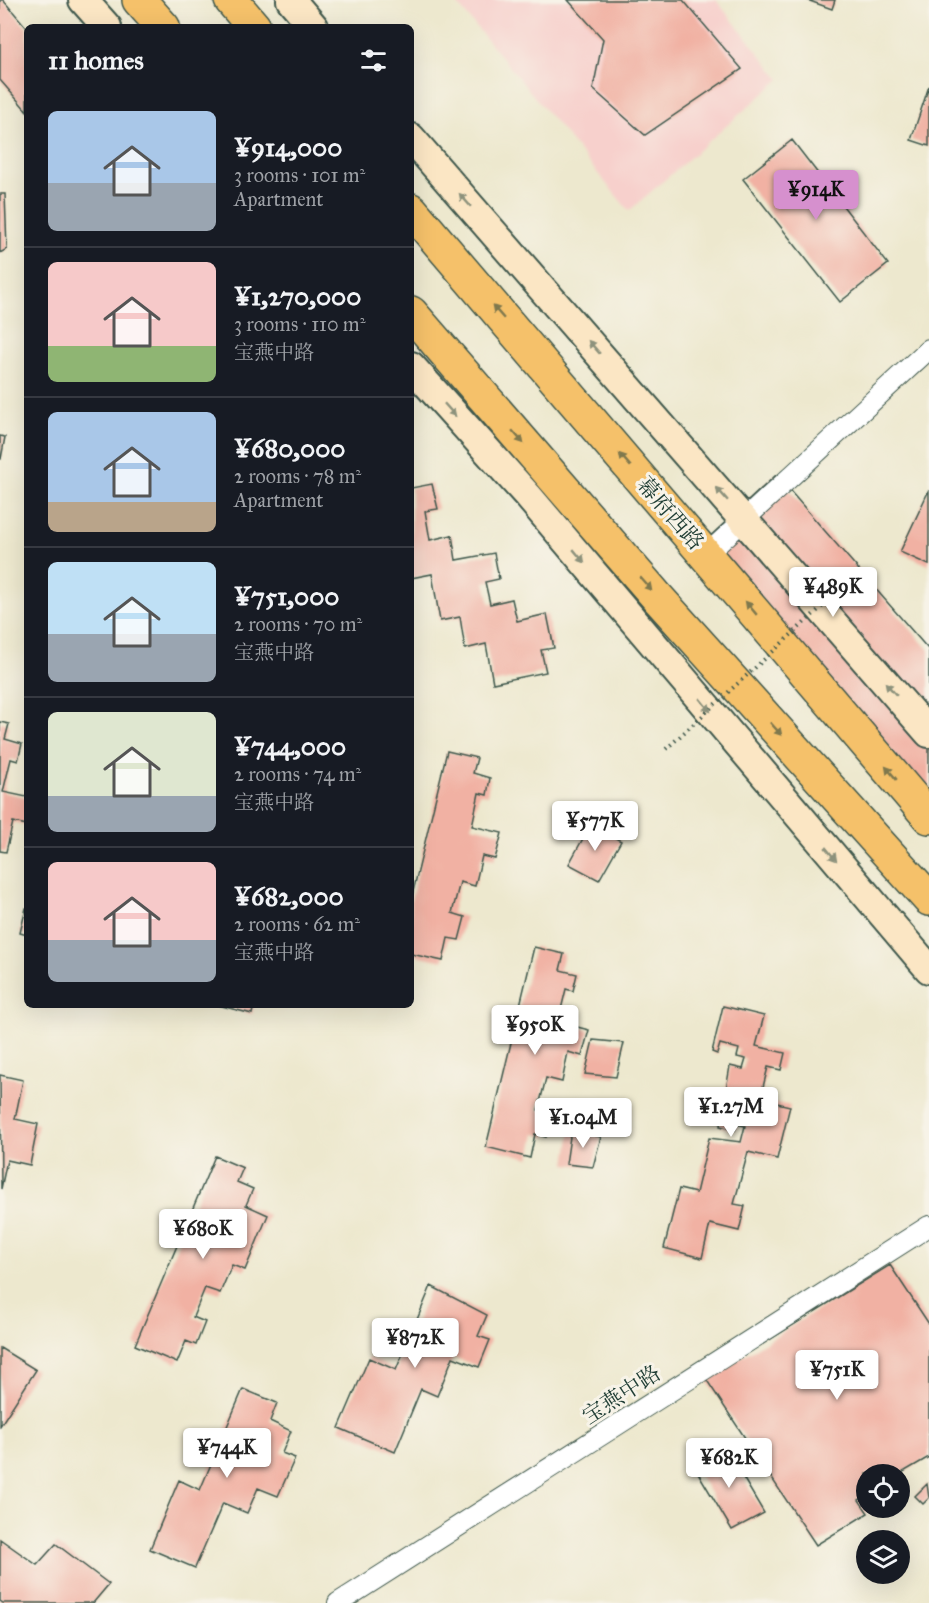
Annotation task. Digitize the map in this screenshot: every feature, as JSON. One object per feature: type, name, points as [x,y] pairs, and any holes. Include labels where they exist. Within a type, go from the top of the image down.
[{"type":"highway","points":[[139,0],[160,24]]},
{"type":"highway","points":[[231,0],[251,24]]},
{"type":"highway","name":"幕府西路","points":[[414,214],[929,818]]},
{"type":"highway","points":[[414,316],[658,598],[929,899]]},
{"type":"main road","points":[[83,0],[104,24]]},
{"type":"main road","points":[[291,0],[311,24]]},
{"type":"main road","points":[[414,141],[929,733]]},
{"type":"main road","points":[[414,369],[528,496],[929,969]]},
{"type":"street","points":[[706,555],[746,521],[929,349]]},
{"type":"street","name":"宝燕中路","points":[[338,1603],[929,1226]]},
{"type":"path","points":[[666,750],[860,572]]},
{"type":"shaded area","points":[[454,0],[716,0],[780,79],[629,211]]},
{"type":"building","points":[[0,0],[3,0],[24,24],[24,108],[0,80]]},
{"type":"building","points":[[568,0],[683,0],[742,69],[645,135],[593,89],[603,39]]},
{"type":"building","points":[[807,0],[835,0],[832,9]]},
{"type":"building","points":[[929,86],[929,146],[911,140]]},
{"type":"building","points":[[792,140],[888,264],[840,302],[743,179]]},
{"type":"building","points":[[0,194],[5,194],[7,249],[0,253]]},
{"type":"building","points":[[0,436],[5,437],[1,459],[0,459]]},
{"type":"building","points":[[776,475],[929,650],[929,795],[705,541]]},
{"type":"building","points":[[432,484],[438,509],[425,511],[430,540],[452,535],[456,560],[494,553],[499,579],[485,582],[490,604],[512,599],[517,621],[547,614],[554,648],[541,650],[546,672],[493,683],[486,644],[465,649],[460,617],[440,621],[432,574],[414,577],[414,487]]},
{"type":"building","points":[[929,490],[929,565],[900,552]]},
{"type":"building","points":[[0,722],[9,724],[5,739],[22,744],[18,761],[11,759],[3,792],[24,796],[24,824],[13,822],[6,852],[0,851]]},
{"type":"building","points":[[447,751],[477,758],[473,773],[490,778],[487,795],[479,793],[472,826],[502,833],[495,859],[482,856],[475,886],[460,882],[452,913],[465,917],[459,940],[448,938],[443,961],[414,955],[414,888]]},
{"type":"building","points":[[591,824],[621,841],[599,880],[569,864]]},
{"type":"building","points":[[24,916],[24,934],[20,933]]},
{"type":"building","points":[[534,947],[564,954],[560,970],[577,974],[573,991],[566,989],[558,1022],[589,1030],[582,1056],[568,1052],[562,1082],[546,1078],[538,1110],[552,1113],[546,1137],[535,1134],[530,1158],[486,1147]]},
{"type":"building","points":[[723,1006],[764,1016],[756,1046],[785,1053],[781,1070],[768,1067],[760,1099],[790,1106],[777,1159],[748,1152],[734,1204],[745,1206],[739,1231],[710,1224],[702,1258],[664,1248],[679,1189],[696,1193],[709,1138],[741,1142],[745,1126],[737,1124],[735,1130],[720,1126],[730,1066],[743,1069],[746,1059],[737,1057],[739,1049],[720,1044],[717,1054],[712,1052]]},
{"type":"building","points":[[229,1008],[253,1008],[252,1014]]},
{"type":"building","points":[[593,1040],[624,1043],[616,1077],[585,1074]]},
{"type":"building","points":[[0,1075],[23,1080],[15,1119],[38,1124],[30,1165],[7,1160],[1,1189]]},
{"type":"building","points":[[571,1130],[601,1137],[593,1167],[566,1164]]},
{"type":"building","points":[[215,1156],[243,1168],[237,1182],[253,1189],[246,1205],[268,1215],[245,1270],[232,1265],[220,1293],[205,1288],[193,1317],[205,1322],[196,1345],[186,1341],[177,1363],[135,1345]]},
{"type":"building","points":[[890,1265],[929,1324],[929,1457],[910,1468],[910,1464],[856,1464],[856,1518],[860,1518],[816,1545],[706,1379]]},
{"type":"building","points":[[431,1286],[487,1315],[478,1336],[490,1340],[479,1367],[453,1357],[437,1396],[421,1389],[395,1452],[339,1428],[369,1358],[396,1370]]},
{"type":"building","points":[[0,1348],[36,1370],[0,1426]]},
{"type":"building","points":[[243,1389],[277,1403],[270,1421],[291,1431],[282,1453],[295,1458],[278,1496],[258,1488],[247,1513],[223,1503],[195,1568],[150,1549],[179,1480],[200,1490]]},
{"type":"building","points":[[725,1447],[764,1513],[732,1530],[694,1466]]},
{"type":"building","points":[[927,1484],[929,1498],[923,1504],[915,1496]]},
{"type":"building","points":[[0,1539],[37,1565],[56,1544],[109,1584],[93,1603],[3,1603],[0,1601]]}]
